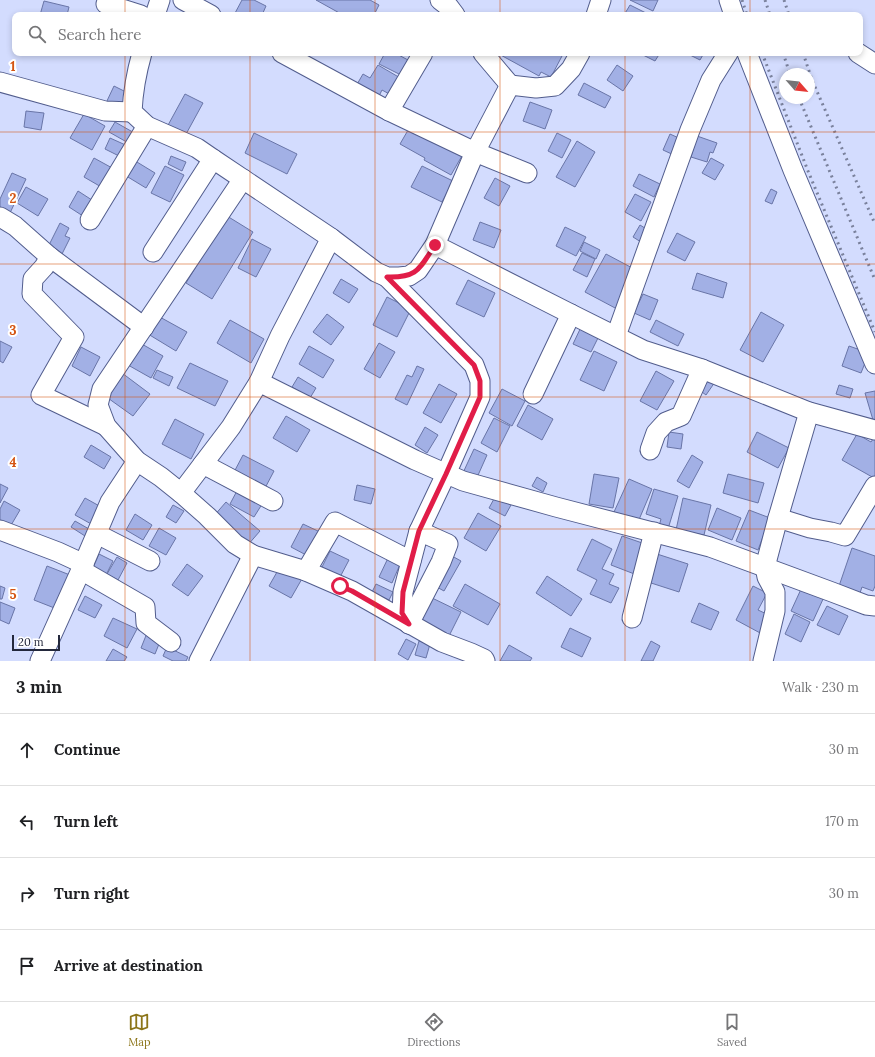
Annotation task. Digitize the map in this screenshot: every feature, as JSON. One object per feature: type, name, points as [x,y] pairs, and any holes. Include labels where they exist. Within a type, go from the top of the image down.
[{"type":"street","points":[[156,12],[160,0]]},
{"type":"street","points":[[183,0],[205,12]]},
{"type":"street","points":[[597,12],[601,0]]},
{"type":"street","points":[[729,0],[733,12]]},
{"type":"street","points":[[106,4],[131,12]]},
{"type":"street","points":[[132,112],[137,69],[141,56]]},
{"type":"street","points":[[288,56],[389,111],[476,152],[527,173]]},
{"type":"street","points":[[389,111],[421,56]]},
{"type":"street","points":[[486,56],[510,85],[536,88],[555,86],[571,69],[578,56]]},
{"type":"street","points":[[616,336],[690,130],[711,80],[726,56]]},
{"type":"street","points":[[748,56],[792,170],[875,364]]},
{"type":"street","points":[[863,56],[875,64]]},
{"type":"street","points":[[0,82],[105,112],[132,112],[147,126],[197,148],[331,238],[376,272],[387,277],[399,278],[409,276],[418,270],[435,245],[476,152],[510,85]]},
{"type":"street","points":[[90,220],[147,126]]},
{"type":"street","points":[[153,252],[213,159]]},
{"type":"street","points":[[243,179],[102,389],[98,405],[106,426],[137,461],[181,493],[235,544],[253,555],[306,571],[352,591],[442,642],[471,653],[484,659],[485,661]]},
{"type":"street","points":[[5,226],[50,257],[144,327]]},
{"type":"street","points":[[181,493],[232,427],[259,382],[280,336],[331,238]]},
{"type":"street","points":[[435,245],[643,350],[702,369],[809,412],[875,430]]},
{"type":"street","points":[[50,257],[44,267],[32,279],[32,294],[74,337],[41,395],[106,426]]},
{"type":"street","points":[[387,277],[474,365],[480,381],[480,397],[419,531],[403,592],[402,613],[409,624]]},
{"type":"street","points":[[533,394],[571,314]]},
{"type":"street","points":[[650,450],[656,433],[666,422],[681,416],[702,369]]},
{"type":"street","points":[[259,382],[415,460],[463,481],[710,547],[866,605],[875,606]]},
{"type":"street","points":[[763,661],[775,611],[775,592],[767,577],[765,567],[809,412]]},
{"type":"street","points":[[40,661],[83,567],[110,502],[137,461]]},
{"type":"street","points":[[203,464],[273,501]]},
{"type":"street","points":[[778,518],[810,528],[845,536],[875,486]]},
{"type":"street","points":[[306,571],[335,522],[411,561]]},
{"type":"street","points":[[0,530],[58,552],[145,607],[146,623],[171,642]]},
{"type":"street","points":[[409,624],[441,562],[448,544],[419,531]]},
{"type":"street","points":[[632,618],[654,532]]},
{"type":"street","points":[[97,534],[150,561]]},
{"type":"street","points":[[199,661],[253,555]]},
{"type":"building","points":[[242,0],[254,0],[266,6],[263,12],[236,12]]},
{"type":"building","points":[[316,0],[370,0],[379,5],[376,12],[338,12]]},
{"type":"building","points":[[630,0],[658,0],[653,11]]},
{"type":"building","points":[[44,1],[69,7],[68,12],[41,12]]},
{"type":"building","points":[[630,5],[644,12],[626,12]]},
{"type":"building","points":[[383,56],[401,56],[408,60],[401,75],[379,64]]},
{"type":"building","points":[[502,56],[562,56],[551,77],[541,72],[539,76]]},
{"type":"building","points":[[645,56],[658,56],[655,61]]},
{"type":"building","points":[[692,56],[702,56],[700,60]]},
{"type":"building","points":[[378,65],[402,79],[393,96],[382,90],[378,98],[356,86],[363,74],[370,78]]},
{"type":"building","points":[[617,65],[633,76],[623,91],[607,80]]},
{"type":"building","points":[[584,83],[611,97],[605,108],[578,95]]},
{"type":"building","points":[[114,86],[128,93],[121,110],[106,103]]},
{"type":"building","points":[[185,94],[203,103],[185,136],[167,127]]},
{"type":"building","points":[[530,102],[552,110],[545,129],[523,121]]},
{"type":"building","points":[[26,111],[44,113],[41,130],[24,127]]},
{"type":"building","points":[[84,114],[105,126],[92,150],[70,138]]},
{"type":"building","points":[[115,122],[138,135],[132,145],[109,132]]},
{"type":"building","points":[[411,125],[463,154],[451,175],[424,160],[425,158],[400,144]]},
{"type":"building","points":[[254,133],[297,154],[287,174],[245,153]]},
{"type":"building","points":[[557,133],[571,140],[562,158],[548,151]]},
{"type":"building","points":[[670,134],[683,140],[676,156],[663,150]]},
{"type":"building","points":[[697,136],[717,143],[713,153],[710,152],[707,162],[691,157]]},
{"type":"building","points":[[110,138],[130,147],[125,159],[105,149]]},
{"type":"building","points":[[577,141],[595,152],[575,187],[556,177]]},
{"type":"building","points":[[171,156],[186,162],[182,171],[168,164]]},
{"type":"building","points":[[94,158],[114,169],[103,188],[84,177]]},
{"type":"building","points":[[711,158],[724,165],[715,180],[702,173]]},
{"type":"building","points":[[132,159],[155,173],[146,188],[123,174]]},
{"type":"building","points":[[165,166],[184,175],[170,202],[151,193]]},
{"type":"building","points":[[422,166],[453,181],[442,202],[411,187]]},
{"type":"building","points":[[12,173],[26,179],[10,213],[0,209],[0,199]]},
{"type":"building","points":[[639,174],[660,184],[654,197],[633,186]]},
{"type":"building","points":[[495,178],[510,186],[499,206],[484,198]]},
{"type":"building","points":[[26,187],[48,199],[38,216],[17,203]]},
{"type":"building","points":[[771,189],[777,192],[772,204],[765,201]]},
{"type":"building","points":[[78,191],[95,202],[86,218],[69,207]]},
{"type":"building","points":[[635,194],[651,202],[641,221],[625,212]]},
{"type":"building","points":[[227,216],[253,232],[212,299],[186,283]]},
{"type":"building","points":[[480,222],[501,230],[494,248],[473,240]]},
{"type":"building","points":[[60,223],[69,228],[65,236],[70,238],[61,256],[47,249]]},
{"type":"building","points":[[640,225],[648,230],[641,242],[633,237]]},
{"type":"building","points":[[565,227],[586,237],[576,256],[556,246]]},
{"type":"building","points":[[677,233],[695,242],[685,261],[667,252]]},
{"type":"building","points":[[252,239],[271,249],[256,277],[238,268]]},
{"type":"building","points":[[584,242],[600,250],[596,259],[580,251]]},
{"type":"building","points":[[582,253],[595,259],[587,277],[573,270]]},
{"type":"building","points":[[606,254],[638,271],[617,309],[585,292]]},
{"type":"building","points":[[697,273],[727,283],[723,298],[692,289]]},
{"type":"building","points":[[341,279],[358,289],[349,303],[333,293]]},
{"type":"building","points":[[468,280],[495,293],[484,317],[456,304]]},
{"type":"building","points":[[643,294],[658,300],[650,320],[634,313]]},
{"type":"building","points":[[387,297],[411,309],[397,337],[373,325]]},
{"type":"building","points":[[761,312],[784,325],[763,362],[740,350]]},
{"type":"building","points":[[327,314],[344,327],[331,345],[313,332]]},
{"type":"building","points":[[158,316],[187,332],[176,351],[148,334]]},
{"type":"building","points":[[230,320],[264,339],[251,363],[217,343]]},
{"type":"building","points":[[656,320],[684,334],[678,346],[650,332]]},
{"type":"building","points":[[582,325],[600,334],[591,352],[573,344]]},
{"type":"building","points":[[0,341],[12,347],[3,363],[0,361]]},
{"type":"building","points":[[140,343],[163,356],[151,378],[128,365]]},
{"type":"building","points":[[379,343],[395,352],[380,378],[364,369]]},
{"type":"building","points":[[309,346],[334,360],[323,378],[299,364]]},
{"type":"building","points":[[849,346],[869,353],[861,373],[842,366]]},
{"type":"building","points":[[81,347],[100,357],[90,376],[72,366]]},
{"type":"building","points":[[594,351],[617,362],[604,391],[580,380]]},
{"type":"building","points":[[190,363],[228,381],[215,406],[177,388]]},
{"type":"building","points":[[417,366],[424,369],[407,405],[395,399],[407,375],[412,377]]},
{"type":"building","points":[[157,370],[173,377],[169,386],[153,378]]},
{"type":"building","points":[[656,371],[674,381],[657,410],[640,401]]},
{"type":"building","points":[[122,373],[150,394],[133,416],[105,396]]},
{"type":"building","points":[[298,377],[316,388],[310,398],[292,387]]},
{"type":"building","points":[[707,377],[715,382],[706,395],[698,389]]},
{"type":"building","points":[[439,384],[457,394],[441,423],[423,413]]},
{"type":"building","points":[[839,385],[853,389],[850,398],[836,394]]},
{"type":"building","points":[[502,389],[525,401],[512,426],[489,413]]},
{"type":"building","points":[[875,391],[875,420],[873,420],[865,393]]},
{"type":"building","points":[[528,405],[553,419],[542,440],[517,426]]},
{"type":"building","points":[[286,416],[310,430],[297,452],[273,438]]},
{"type":"building","points":[[494,418],[510,426],[497,452],[481,443]]},
{"type":"building","points":[[175,419],[204,434],[191,459],[162,444]]},
{"type":"building","points":[[425,427],[438,435],[427,453],[415,445]]},
{"type":"building","points":[[669,432],[683,434],[681,449],[667,447]]},
{"type":"building","points":[[757,432],[789,448],[778,468],[747,452]]},
{"type":"building","points":[[857,434],[871,442],[873,439],[875,440],[874,478],[842,460]]},
{"type":"building","points":[[91,445],[111,457],[104,469],[84,457]]},
{"type":"building","points":[[474,449],[487,455],[475,482],[462,475]]},
{"type":"building","points":[[243,455],[274,471],[264,490],[233,474]]},
{"type":"building","points":[[692,455],[703,462],[689,488],[677,481]]},
{"type":"building","points":[[594,474],[619,478],[613,508],[589,504]]},
{"type":"building","points":[[728,474],[764,483],[758,503],[723,493]]},
{"type":"building","points":[[537,477],[547,483],[543,492],[532,486]]},
{"type":"building","points":[[629,479],[652,489],[638,522],[614,512]]},
{"type":"building","points":[[0,484],[8,488],[0,503]]},
{"type":"building","points":[[357,485],[375,489],[371,504],[354,500]]},
{"type":"building","points":[[239,487],[264,501],[254,517],[230,504]]},
{"type":"building","points":[[654,489],[678,496],[668,529],[659,526],[661,519],[646,514]]},
{"type":"building","points":[[495,497],[511,505],[505,516],[489,508]]},
{"type":"building","points":[[85,498],[103,508],[93,525],[75,515]]},
{"type":"building","points":[[683,498],[711,505],[704,535],[676,530]]},
{"type":"building","points":[[4,501],[20,510],[10,527],[0,522],[0,509]]},
{"type":"building","points":[[226,502],[260,531],[247,546],[213,517]]},
{"type":"building","points":[[173,505],[184,511],[176,523],[166,517]]},
{"type":"building","points":[[717,508],[741,518],[732,540],[708,530]]},
{"type":"building","points":[[749,510],[770,518],[758,550],[736,541]]},
{"type":"building","points":[[478,513],[501,526],[486,551],[464,538]]},
{"type":"building","points":[[135,514],[152,525],[143,540],[126,530]]},
{"type":"building","points":[[75,521],[89,529],[85,536],[71,527]]},
{"type":"building","points":[[303,524],[320,532],[308,556],[291,547]]},
{"type":"building","points":[[159,528],[176,538],[166,555],[149,546]]},
{"type":"building","points":[[622,536],[648,545],[637,575],[611,565]]},
{"type":"building","points":[[592,539],[612,549],[602,569],[614,574],[609,584],[619,588],[611,603],[590,594],[597,580],[577,570]]},
{"type":"building","points":[[852,548],[875,556],[875,586],[873,591],[862,587],[859,596],[838,589]]},
{"type":"building","points":[[330,551],[349,560],[339,579],[321,569]]},
{"type":"building","points":[[99,554],[113,561],[106,575],[93,568]]},
{"type":"building","points":[[657,554],[688,564],[679,592],[648,582]]},
{"type":"building","points":[[389,556],[401,562],[392,583],[379,577]]},
{"type":"building","points":[[452,556],[461,561],[444,591],[435,586]]},
{"type":"building","points":[[117,557],[127,563],[118,580],[107,574]]},
{"type":"building","points":[[187,564],[203,576],[188,596],[172,585]]},
{"type":"building","points":[[281,565],[303,577],[291,598],[269,586]]},
{"type":"building","points":[[47,566],[70,575],[57,609],[34,600]]},
{"type":"building","points":[[547,576],[582,599],[571,616],[536,593]]},
{"type":"building","points":[[376,584],[393,592],[389,600],[372,592]]},
{"type":"building","points":[[465,584],[500,604],[488,625],[453,606]]},
{"type":"building","points":[[0,586],[5,588],[2,599],[0,599]]},
{"type":"building","points":[[753,586],[767,593],[758,610],[771,616],[762,634],[736,620]]},
{"type":"building","points":[[802,587],[824,597],[813,621],[791,611]]},
{"type":"building","points":[[85,596],[102,605],[95,618],[78,610]]},
{"type":"building","points":[[428,596],[461,612],[448,638],[415,622]]},
{"type":"building","points":[[0,602],[15,608],[9,624],[0,620]]},
{"type":"building","points":[[699,603],[719,612],[711,630],[691,622]]},
{"type":"building","points":[[827,606],[848,616],[839,635],[817,625]]},
{"type":"building","points":[[794,614],[810,622],[801,642],[785,634]]},
{"type":"building","points":[[113,618],[137,629],[127,648],[104,636]]},
{"type":"building","points":[[570,628],[591,638],[582,657],[561,647]]},
{"type":"building","points":[[147,633],[161,639],[155,654],[141,648]]},
{"type":"building","points":[[406,639],[416,644],[408,660],[398,654]]},
{"type":"building","points":[[419,641],[430,644],[426,658],[415,655]]},
{"type":"building","points":[[651,641],[660,646],[653,661],[641,661]]},
{"type":"building","points":[[509,645],[532,658],[530,661],[500,661]]},
{"type":"building","points":[[167,647],[188,657],[186,661],[173,661],[163,656]]},
{"type":"building","points":[[113,649],[127,657],[124,661],[106,661]]},
{"type":"railway","points":[[742,0],[746,12]]},
{"type":"railway","points":[[765,0],[769,12]]},
{"type":"railway","points":[[784,0],[788,12]]},
{"type":"railway","points":[[763,56],[808,171],[875,332]]},
{"type":"railway","points":[[784,56],[788,68]]},
{"type":"railway","points":[[804,56],[812,80],[875,224]]},
{"type":"railway","points":[[802,104],[875,280]]},
{"type":"route","points":[[340,586],[352,591],[409,624],[402,613],[403,592],[419,531],[480,397],[480,381],[474,365],[387,277],[399,278],[409,276],[418,270],[435,245]]}]
